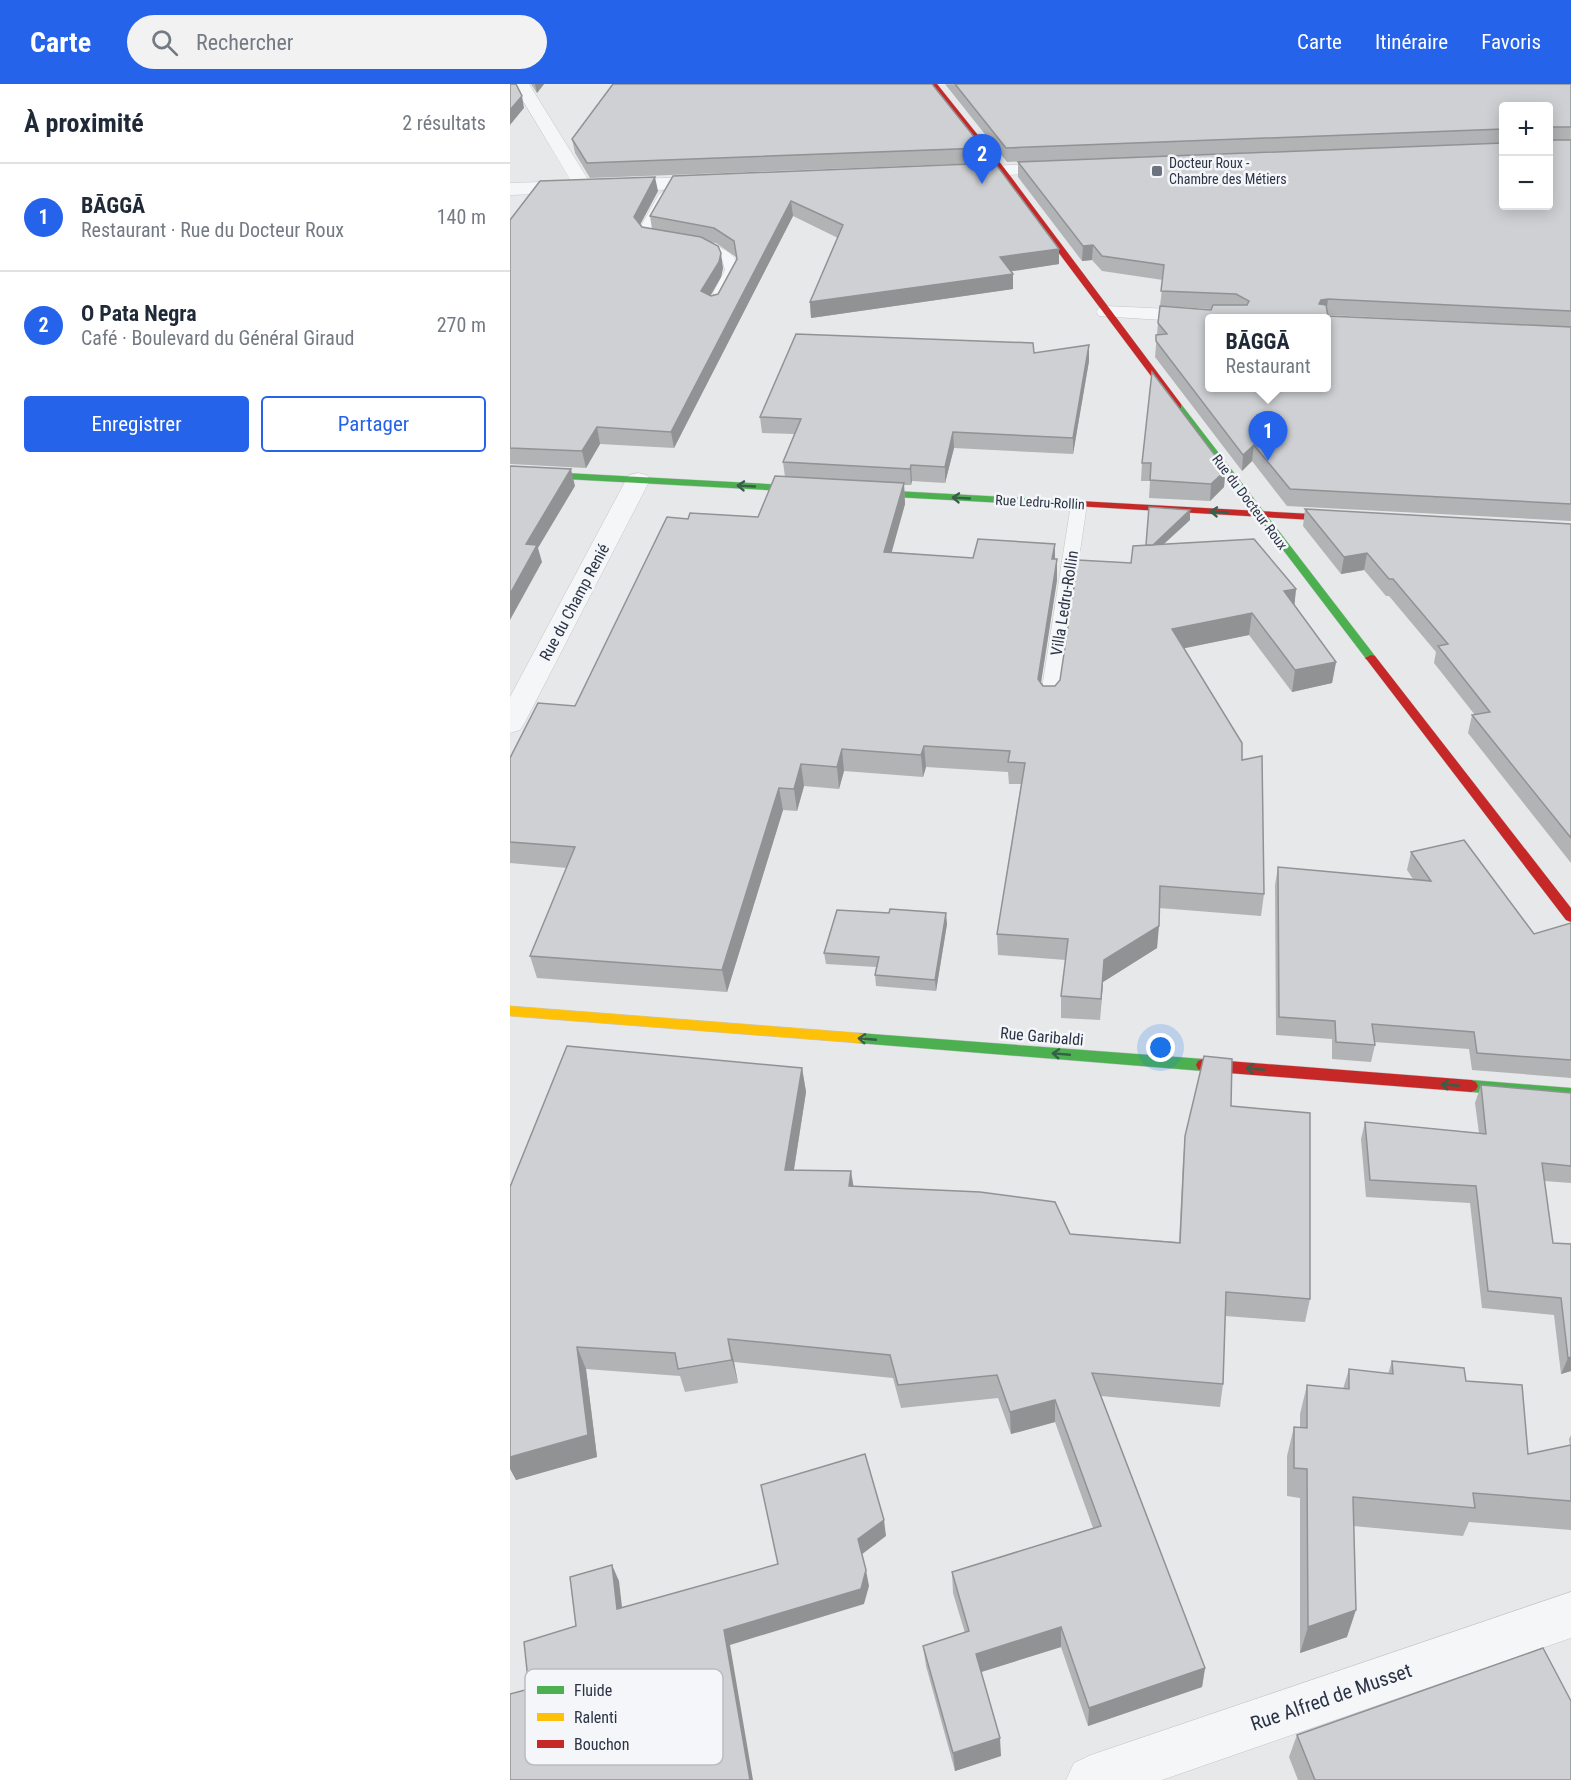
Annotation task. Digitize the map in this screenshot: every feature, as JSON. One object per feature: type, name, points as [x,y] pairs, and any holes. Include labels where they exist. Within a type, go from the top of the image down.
[{"type":"street","points":[[521,84],[584,186]]},
{"type":"street","name":"Rue du Docteur Roux","points":[[933,84],[1002,171],[1259,514],[1571,916]]},
{"type":"street","points":[[940,172],[1083,167]]},
{"type":"street","points":[[510,189],[730,181]]},
{"type":"street","points":[[1106,312],[1205,317]]},
{"type":"street","name":"Rue Ledru-Rollin","points":[[510,473],[1358,519]]},
{"type":"street","name":"Rue du Champ Renié","points":[[510,724],[519,691],[638,480]]},
{"type":"street","name":"Rue Garibaldi","points":[[510,1011],[1571,1094]]},
{"type":"street","name":"Rue Alfred de Musset","points":[[1091,1780],[1571,1615]]},
{"type":"lane","points":[[671,183],[644,231],[649,237],[711,247],[728,257],[731,270],[713,306]]},
{"type":"lane","name":"Villa Ledru-Rollin","points":[[1049,701],[1079,504]]},
{"type":"building","points":[[510,84],[516,84],[522,96],[510,110]]},
{"type":"building","points":[[613,84],[932,84],[983,148],[587,163],[572,139]]},
{"type":"building","points":[[955,84],[1571,84],[1571,127],[1553,127],[1553,102],[1499,102],[1499,129],[1006,148]]},
{"type":"building","points":[[1553,140],[1571,140],[1571,311],[1328,299],[1321,300],[1319,304],[1326,305],[1328,314],[1205,314],[1205,392],[1331,392],[1331,316],[1571,327],[1571,504],[1290,489],[1254,445],[1243,455],[1156,341],[1156,335],[1167,334],[1158,323],[1160,306],[1211,310],[1213,305],[1247,305],[1249,301],[1236,294],[1161,291],[1164,265],[1102,256],[1093,245],[1083,246],[1018,162],[1499,143],[1499,210],[1553,210]]},
{"type":"building","points":[[995,163],[1059,249],[1000,257],[1013,274],[810,302],[843,225],[791,201],[671,432],[597,427],[582,451],[510,448],[510,220],[540,181],[655,177],[634,217],[642,227],[701,237],[718,246],[721,253],[719,262],[701,291],[711,296],[718,294],[737,259],[734,241],[714,228],[650,216],[673,176]]},
{"type":"building","points":[[796,334],[1033,343],[1034,353],[1089,345],[1073,438],[953,432],[945,467],[911,465],[910,469],[783,462],[801,419],[760,417]]},
{"type":"building","points":[[1152,372],[1226,470],[1211,484],[1150,480],[1151,463],[1142,463]]},
{"type":"building","points":[[510,466],[571,469],[526,544],[537,545],[510,594]]},
{"type":"building","points":[[775,476],[904,483],[884,552],[973,558],[978,539],[1055,544],[1052,559],[1057,559],[1038,679],[1043,686],[1055,686],[1060,680],[1078,560],[1131,563],[1133,546],[1254,539],[1296,589],[1284,591],[1336,662],[1295,670],[1252,613],[1172,629],[1242,743],[1242,760],[1262,756],[1264,894],[1160,886],[1159,926],[1104,960],[1101,999],[1061,996],[1068,939],[997,934],[1025,763],[1008,762],[1010,751],[924,746],[921,755],[842,749],[837,767],[801,764],[794,789],[779,788],[722,970],[530,956],[575,847],[510,842],[510,758],[538,703],[575,706],[667,517],[688,519],[690,513],[758,517]]},
{"type":"building","points":[[1149,507],[1190,510],[1153,545],[1146,545]]},
{"type":"building","points":[[1305,509],[1571,524],[1571,838],[1472,715],[1490,712],[1438,646],[1448,644],[1393,579],[1389,579],[1367,553],[1344,557]]},
{"type":"building","points":[[1464,840],[1534,934],[1571,923],[1571,1060],[1477,1053],[1474,1032],[1372,1024],[1375,1045],[1336,1042],[1335,1021],[1279,1017],[1278,867],[1431,881],[1411,852]]},
{"type":"building","points":[[890,909],[946,913],[935,980],[875,975],[879,957],[824,953],[837,910],[889,913]]},
{"type":"building","points":[[567,1046],[802,1068],[785,1170],[851,1171],[849,1186],[980,1192],[1055,1202],[1070,1234],[1180,1243],[1185,1136],[1204,1056],[1232,1059],[1231,1106],[1310,1113],[1310,1299],[1226,1292],[1223,1384],[1092,1373],[1205,1668],[1089,1708],[1061,1627],[976,1654],[1000,1738],[953,1753],[923,1646],[969,1631],[952,1572],[1101,1526],[1055,1400],[1010,1412],[997,1375],[898,1385],[890,1355],[728,1339],[732,1360],[678,1369],[675,1353],[577,1347],[588,1435],[510,1457],[510,1187]]},
{"type":"building","points":[[1481,1085],[1571,1093],[1571,1166],[1542,1163],[1553,1243],[1571,1244],[1571,1357],[1568,1358],[1561,1298],[1488,1291],[1476,1186],[1370,1180],[1365,1122],[1486,1134]]},
{"type":"building","points":[[1392,1361],[1464,1368],[1466,1381],[1522,1385],[1528,1454],[1571,1445],[1571,1501],[1473,1493],[1475,1508],[1353,1497],[1356,1610],[1308,1627],[1307,1469],[1294,1468],[1294,1427],[1307,1428],[1307,1385],[1349,1389],[1349,1369],[1393,1374]]},
{"type":"building","points":[[865,1454],[884,1520],[858,1539],[866,1570],[861,1589],[724,1630],[750,1780],[510,1780],[510,1694],[525,1690],[525,1765],[723,1765],[723,1669],[527,1669],[524,1642],[576,1626],[570,1577],[612,1565],[617,1609],[778,1564],[761,1485]]},
{"type":"building","points":[[1543,1648],[1571,1701],[1571,1780],[1315,1780],[1297,1735]]},
{"type":"traffic: fast","points":[[1178,406],[1371,658]]},
{"type":"traffic: fast","points":[[510,473],[1079,504]]},
{"type":"traffic: fast","points":[[858,1038],[1203,1065]]},
{"type":"traffic: fast","points":[[1471,1086],[1571,1094]]},
{"type":"traffic: slow","points":[[510,1011],[858,1038]]},
{"type":"traffic: jam","points":[[933,84],[1002,171],[1178,406]]},
{"type":"traffic: jam","points":[[1079,504],[1348,519]]},
{"type":"traffic: jam","points":[[1371,658],[1571,917]]},
{"type":"traffic: jam","points":[[1203,1065],[1471,1086]]},
{"type":"place","name":"Docteur Roux - Chambre des Métiers","points":[[1157,171]]},
{"type":"place","name":"O Pata Negra","points":[[982,184]]},
{"type":"place","name":"BĀGGĀ","points":[[1268,461]]}]
